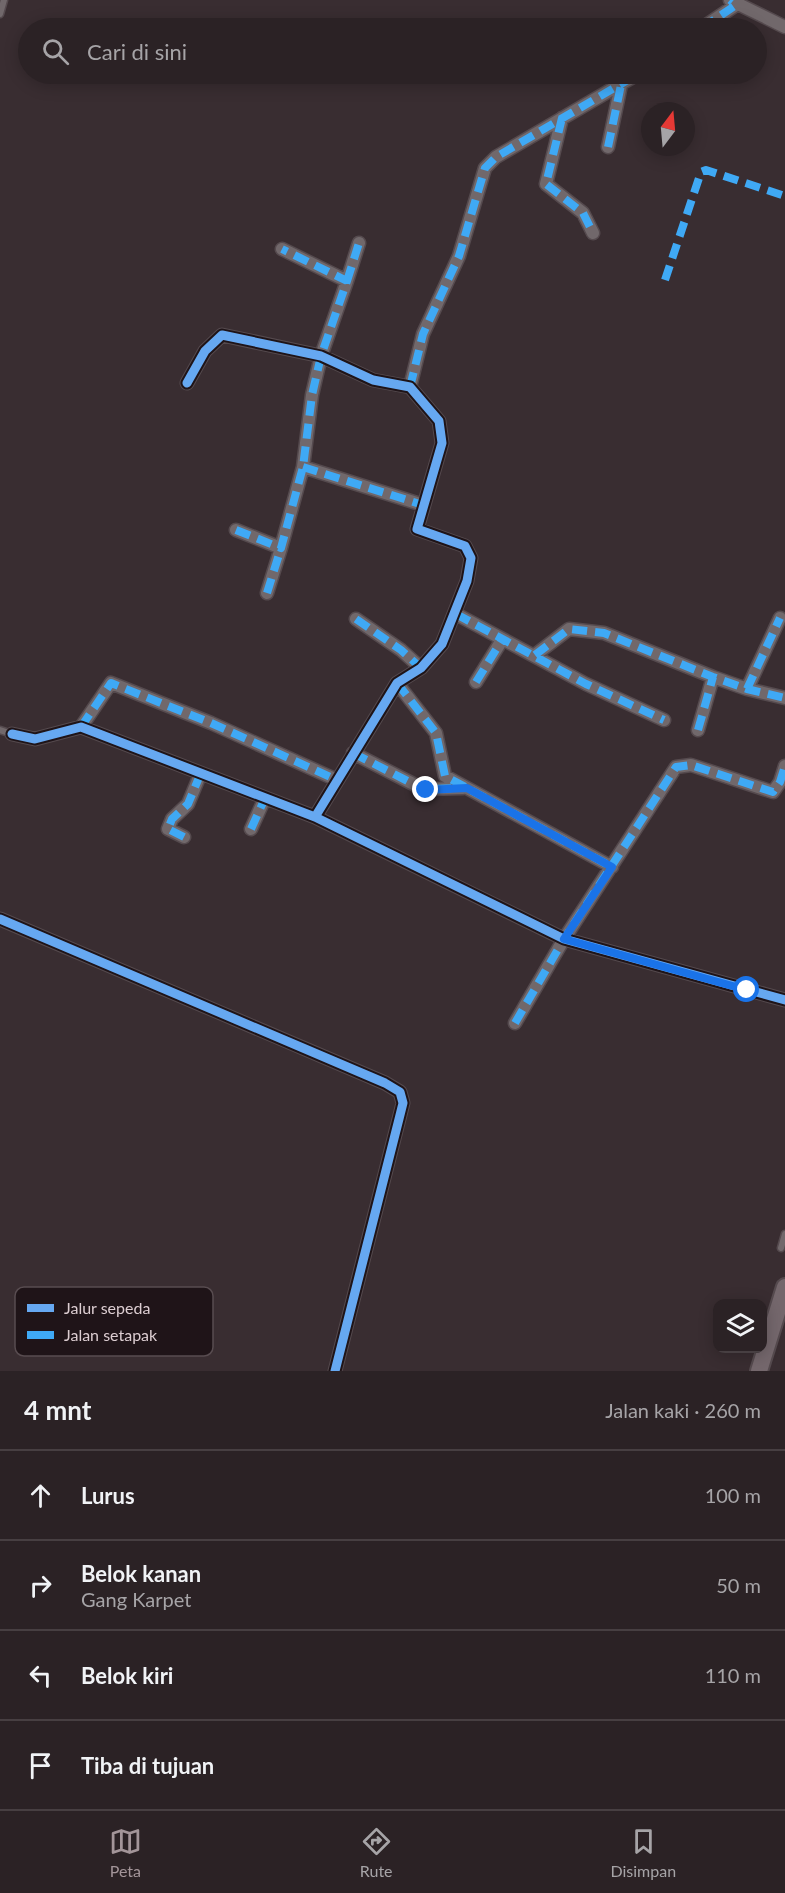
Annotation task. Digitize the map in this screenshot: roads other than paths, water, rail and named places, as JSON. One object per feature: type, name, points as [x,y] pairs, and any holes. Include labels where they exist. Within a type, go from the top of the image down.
[{"type":"street","points":[[714,18],[733,2],[766,18]]},
{"type":"street","points":[[767,18],[785,27]]},
{"type":"street","points":[[410,387],[423,334],[459,256],[485,168],[496,157],[621,85]]},
{"type":"street","points":[[608,147],[621,85]]},
{"type":"street","points":[[562,118],[546,184],[583,213],[593,233]]},
{"type":"street","points":[[267,593],[303,467],[312,395],[321,356],[359,243]]},
{"type":"street","points":[[282,249],[347,281]]},
{"type":"street","points":[[187,383],[206,351],[222,335],[321,356],[373,380],[410,387],[440,421],[441,442],[417,529],[465,546],[471,558],[467,581],[456,614],[442,644],[421,668],[397,683],[315,817]]},
{"type":"street","points":[[303,467],[420,515]]},
{"type":"street","points":[[236,530],[281,548]]},
{"type":"street","points":[[456,614],[586,684],[664,720]]},
{"type":"street","points":[[356,618],[401,650],[421,668]]},
{"type":"street","points":[[747,689],[780,618]]},
{"type":"street","points":[[535,655],[555,637],[569,629],[604,633],[713,677],[747,689],[785,698]]},
{"type":"street","points":[[476,682],[502,640]]},
{"type":"street","points":[[698,730],[713,677]]},
{"type":"street","points":[[81,727],[111,683],[211,723],[337,780]]},
{"type":"street","points":[[397,683],[436,733],[445,776],[612,867]]},
{"type":"street","points":[[6,732],[35,739],[81,727],[200,775],[315,817],[564,939],[785,1000]]},
{"type":"street","points":[[353,753],[423,789],[467,788]]},
{"type":"street","points":[[514,1023],[564,939],[676,767],[690,765],[773,792],[780,782],[785,766]]},
{"type":"street","points":[[184,837],[168,829],[172,819],[188,804],[200,775]]},
{"type":"street","points":[[251,829],[265,798]]},
{"type":"street","points":[[0,919],[385,1083],[399,1092],[403,1103],[335,1371]]},
{"type":"street","points":[[759,1371],[785,1287]]},
{"type":"lane","points":[[0,15],[4,0]]},
{"type":"lane","points":[[781,1248],[785,1234]]}]
